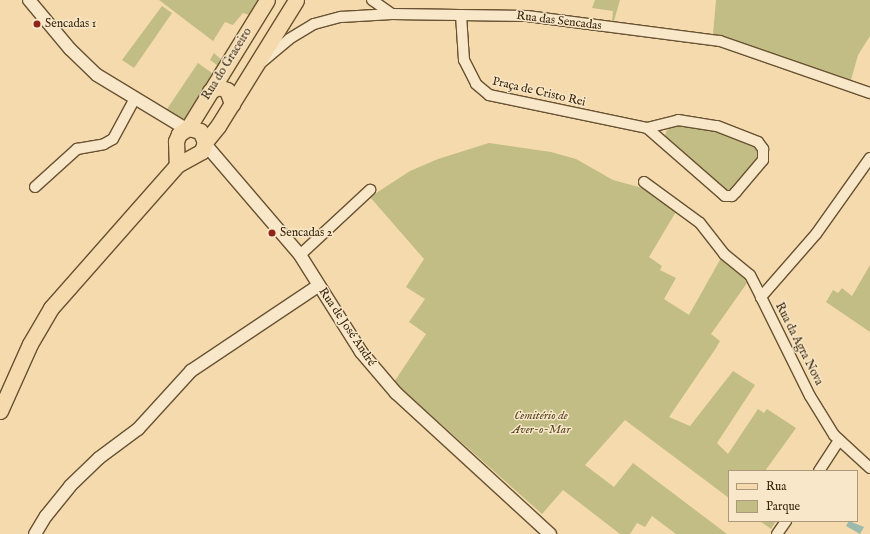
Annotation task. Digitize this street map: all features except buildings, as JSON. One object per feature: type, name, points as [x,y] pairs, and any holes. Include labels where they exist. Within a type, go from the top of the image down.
[{"type":"main road","name":"Rua do Graceiro","points":[[184,126],[210,91],[267,0]]},
{"type":"main road","points":[[0,411],[30,344],[51,308],[77,276],[177,165],[204,150],[296,0]]},
{"type":"main road","points":[[210,91],[219,87],[227,90],[232,104]]},
{"type":"main road","points":[[177,165],[178,149],[176,141],[184,126],[200,131],[204,150]]},
{"type":"main road","points":[[178,149],[184,155],[204,150]]},
{"type":"street","points":[[29,0],[83,63],[105,82],[134,100],[184,126]]},
{"type":"street","points":[[372,0],[392,14]]},
{"type":"street","name":"Rua das Sencadas","points":[[253,69],[289,39],[314,24],[341,17],[392,14],[527,16],[707,38],[737,46],[870,93]]},
{"type":"street","name":"Praça de Cristo Rei","points":[[461,15],[464,60],[476,84],[486,94],[647,128],[678,120],[727,128],[758,142],[763,149],[763,160],[732,196],[725,196],[647,128]]},
{"type":"street","points":[[35,187],[77,149],[104,144],[113,139],[134,100]]},
{"type":"street","name":"Rua de José André","points":[[204,150],[300,255],[318,286],[361,352],[396,393],[550,534]]},
{"type":"street","name":"Rua da Agra Nova","points":[[870,158],[816,234],[761,297],[810,396],[839,440],[870,468]]},
{"type":"street","points":[[644,182],[700,223],[724,254],[750,275],[761,297]]},
{"type":"street","points":[[300,255],[370,190]]},
{"type":"street","points":[[35,534],[46,516],[70,486],[100,458],[138,429],[191,371],[318,286]]},
{"type":"street","points":[[820,470],[839,440]]},
{"type":"street","points":[[777,534],[785,522]]},
{"type":"green space","points":[[159,0],[258,0],[249,15],[243,13],[233,25],[225,22],[213,41]]},
{"type":"green space","points":[[595,0],[620,0],[614,21],[612,21],[613,11],[592,8]]},
{"type":"green space","points":[[716,0],[870,0],[870,36],[858,55],[851,80],[713,34]]},
{"type":"green space","points":[[162,6],[172,13],[134,68],[122,60]]},
{"type":"green space","points":[[214,53],[224,62],[185,118],[181,119],[165,112],[198,63],[212,73],[217,65],[210,60]]},
{"type":"green space","points":[[676,125],[714,130],[754,145],[758,152],[757,160],[731,190],[726,191],[664,138],[667,130]]},
{"type":"green space","name":"Cemitério de Aver-o-Mar","points":[[489,143],[551,152],[576,159],[613,180],[646,189],[677,210],[649,257],[662,266],[660,270],[676,278],[664,299],[689,315],[721,258],[747,277],[745,280],[747,283],[711,334],[720,341],[669,417],[690,426],[733,371],[755,385],[717,443],[728,454],[758,409],[764,413],[767,409],[796,428],[766,470],[728,470],[728,497],[625,420],[585,465],[614,487],[633,463],[727,534],[676,534],[652,516],[645,527],[637,523],[630,534],[620,534],[563,490],[542,514],[394,382],[426,334],[409,322],[425,299],[406,287],[424,259],[370,197],[410,171],[438,159]]},
{"type":"green space","points":[[870,265],[870,332],[826,302],[833,290],[838,293],[842,288],[852,296]]},
{"type":"green space","points":[[761,522],[775,522],[771,529]]},
{"type":"shaded area","points":[[848,522],[852,522],[864,527],[860,534],[846,526]]},
{"type":"place","name":"Sencadas 1","points":[[37,24]]},
{"type":"place","name":"Sencadas 2","points":[[272,233]]}]
